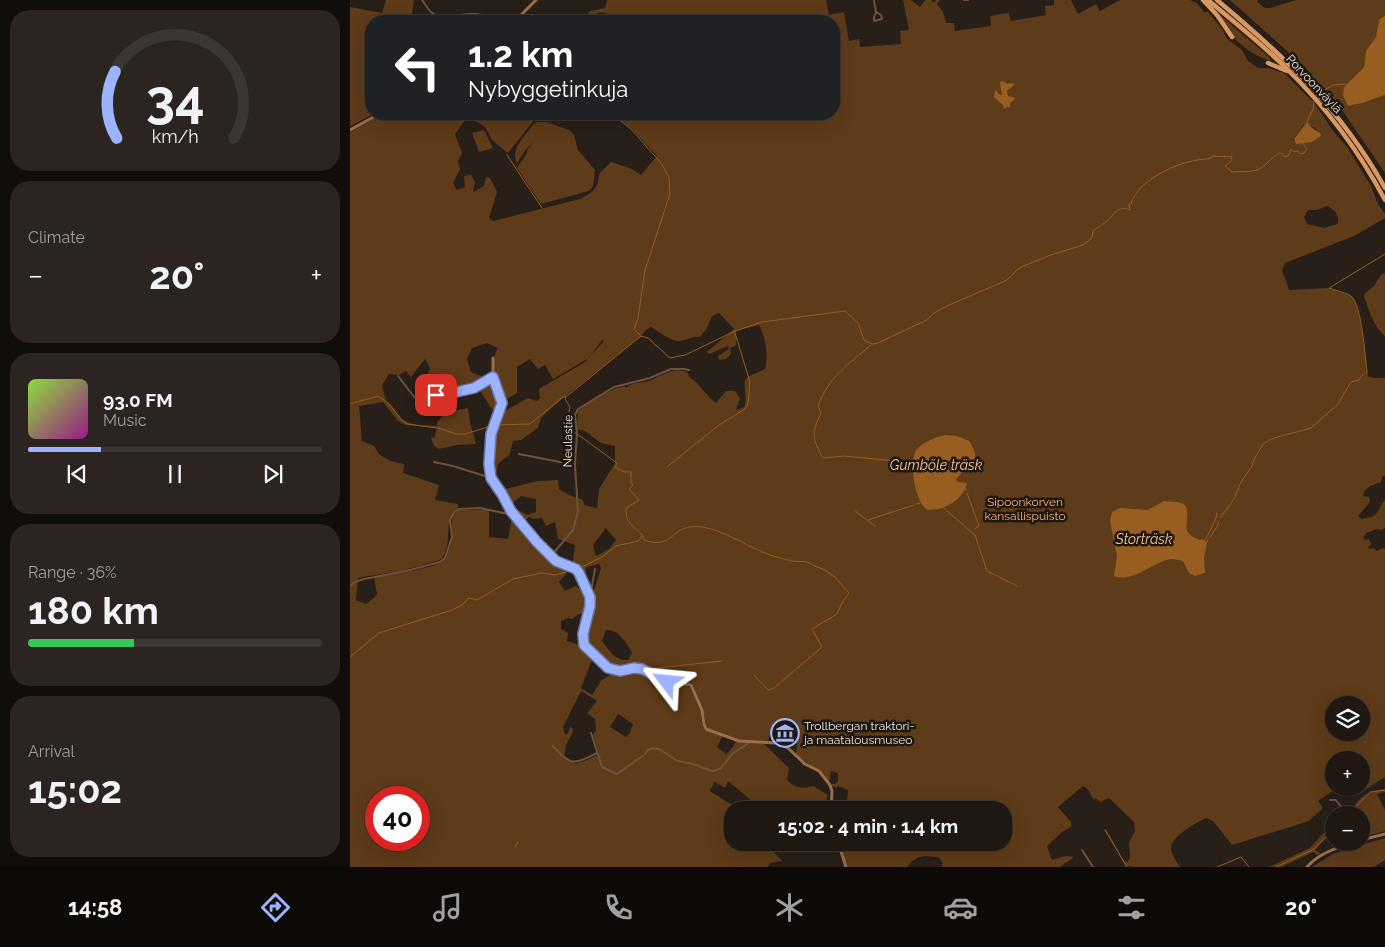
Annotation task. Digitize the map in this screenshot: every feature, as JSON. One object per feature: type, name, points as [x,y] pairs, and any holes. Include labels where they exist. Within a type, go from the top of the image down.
[{"type":"highway","points":[[1203,0],[1217,15],[1232,37]]},
{"type":"highway","name":"Porvoonväylä","points":[[1208,0],[1264,47],[1321,104],[1349,142],[1385,200]]},
{"type":"highway","name":"Porvoonväylä","points":[[1217,0],[1277,51],[1317,91],[1342,121],[1385,188]]},
{"type":"highway","points":[[1268,63],[1278,66],[1294,76]]},
{"type":"highway","points":[[1372,166],[1385,180]]},
{"type":"street","points":[[422,0],[429,10],[436,15],[484,15]]},
{"type":"street","points":[[521,15],[536,0]]},
{"type":"street","points":[[874,0],[876,12]]},
{"type":"street","points":[[350,130],[368,120]]},
{"type":"street","points":[[493,358],[493,377],[502,403],[491,434],[489,464],[491,478],[514,515],[551,556],[556,561],[576,569],[590,597]]},
{"type":"street","name":"Neulastie","points":[[551,556],[573,530],[576,523],[579,504],[575,465],[577,434],[575,414],[578,409],[608,390],[650,378],[666,371],[677,369],[689,370]]},
{"type":"street","points":[[398,376],[415,398],[443,395],[474,388],[493,377]]},
{"type":"street","points":[[520,454],[575,465]]},
{"type":"street","points":[[434,462],[491,478]]},
{"type":"street","points":[[350,586],[369,577],[406,571],[440,562],[445,558],[452,537],[450,520],[458,509],[480,508],[514,515]]},
{"type":"street","points":[[595,569],[583,642],[603,665],[616,670],[642,669],[667,682],[691,686],[702,710],[706,729],[724,734],[738,741],[780,744],[788,748],[805,764],[819,772],[831,787],[831,801]]},
{"type":"street","points":[[591,733],[603,768],[617,774],[653,748],[678,761],[712,771],[721,768],[732,754],[750,742]]},
{"type":"street","points":[[553,746],[569,761],[577,763],[597,753]]},
{"type":"street","points":[[1330,800],[1336,800],[1340,806]]},
{"type":"street","points":[[1370,838],[1385,834]]},
{"type":"street","points":[[1082,850],[1093,867]]},
{"type":"street","points":[[841,851],[846,867]]},
{"type":"street","points":[[1307,867],[1313,861],[1330,851]]},
{"type":"green space","points":[[386,0],[414,0],[412,15],[365,15],[365,118],[350,126],[350,7],[382,13]]},
{"type":"green space","points":[[607,0],[826,0],[829,15],[606,15],[607,13],[601,12],[587,15],[590,11],[605,8]]},
{"type":"green space","name":"Sipoonkorven kansallispuisto","points":[[903,0],[911,0],[920,7],[925,0],[931,0],[934,3],[936,0],[940,0],[937,4],[943,12],[946,23],[954,23],[955,31],[991,26],[990,16],[1009,13],[1011,21],[1046,15],[1045,6],[1054,5],[1054,0],[1071,0],[1078,14],[1096,4],[1100,11],[1120,0],[1190,0],[1197,3],[1204,12],[1208,12],[1222,29],[1227,39],[1242,50],[1248,61],[1258,68],[1268,68],[1284,73],[1315,104],[1347,147],[1371,186],[1378,204],[1385,214],[1385,218],[1354,236],[1285,263],[1282,270],[1289,290],[1329,288],[1349,295],[1354,299],[1359,314],[1368,376],[1385,378],[1385,476],[1383,476],[1380,483],[1367,488],[1363,496],[1369,497],[1370,502],[1358,516],[1362,519],[1374,516],[1385,500],[1385,528],[1366,533],[1363,538],[1365,540],[1369,539],[1371,544],[1368,547],[1370,549],[1373,548],[1377,551],[1385,549],[1385,777],[1370,787],[1370,751],[1325,751],[1325,796],[1318,801],[1323,808],[1309,821],[1232,845],[1213,821],[1206,818],[1184,831],[1172,844],[1172,854],[1180,867],[1126,867],[1105,830],[1124,861],[1127,862],[1130,858],[1129,843],[1135,831],[1134,822],[1109,798],[1100,802],[1097,799],[1093,799],[1088,789],[1083,786],[1058,807],[1071,822],[1071,827],[1062,832],[1047,846],[1052,860],[1066,856],[1074,857],[1060,867],[942,867],[943,863],[938,857],[924,856],[917,858],[907,867],[847,867],[842,851],[1012,851],[1012,801],[847,801],[848,790],[832,786],[832,784],[838,781],[838,773],[831,771],[830,780],[828,781],[821,773],[796,754],[796,737],[788,721],[771,731],[768,741],[739,740],[707,728],[703,709],[692,684],[671,682],[637,666],[619,669],[609,667],[585,644],[584,638],[592,597],[601,568],[599,564],[586,567],[585,578],[582,566],[578,569],[557,560],[556,558],[573,561],[575,545],[558,539],[555,522],[546,526],[542,518],[533,519],[529,517],[523,522],[515,514],[520,511],[527,515],[536,512],[536,499],[521,496],[511,504],[511,508],[493,472],[492,465],[496,434],[505,411],[528,398],[537,401],[540,398],[539,389],[585,362],[588,358],[553,379],[545,365],[538,369],[530,359],[517,367],[517,393],[503,401],[494,367],[495,354],[498,348],[487,343],[472,348],[467,359],[471,372],[486,378],[473,387],[442,393],[427,377],[430,368],[425,359],[411,377],[406,371],[399,375],[389,374],[382,385],[386,401],[403,420],[416,425],[437,426],[437,422],[442,417],[436,400],[449,394],[452,411],[468,408],[476,444],[438,449],[433,444],[431,437],[434,438],[437,428],[406,425],[398,421],[383,402],[359,406],[362,441],[374,446],[379,454],[390,461],[404,464],[403,473],[439,485],[435,500],[458,504],[458,508],[450,519],[447,548],[440,560],[405,570],[358,578],[356,600],[366,604],[376,596],[374,577],[430,567],[443,561],[447,556],[452,538],[452,519],[458,510],[489,510],[489,537],[508,539],[512,517],[555,565],[569,570],[559,582],[565,591],[576,586],[586,595],[585,613],[579,614],[572,619],[568,618],[561,621],[561,629],[568,633],[567,641],[583,646],[593,657],[581,688],[592,695],[601,681],[614,672],[637,669],[667,684],[690,687],[701,710],[702,724],[705,730],[723,735],[717,747],[726,754],[736,741],[763,743],[789,768],[787,780],[790,783],[798,787],[813,786],[828,795],[826,801],[752,801],[728,781],[725,788],[715,781],[710,791],[725,801],[724,851],[773,851],[782,861],[770,863],[768,867],[350,867],[350,132],[371,120],[465,120],[455,134],[462,153],[458,161],[460,169],[453,183],[457,190],[465,187],[464,176],[471,175],[475,182],[473,192],[484,186],[486,177],[490,178],[497,192],[489,218],[493,221],[584,198],[595,188],[599,174],[611,162],[632,169],[641,175],[657,156],[631,128],[620,120],[840,120],[840,15],[829,15],[844,12],[849,41],[859,39],[860,47],[901,44],[900,31],[909,30]],"holes":[[[1304,125],[1315,128],[1318,132],[1312,142],[1293,140]],[[1327,206],[1336,213],[1338,218],[1337,224],[1324,228],[1307,224],[1304,217],[1308,210],[1317,210]],[[719,313],[734,329],[707,352],[709,354],[728,346],[729,349],[718,356],[719,360],[726,359],[731,354],[730,348],[736,345],[736,331],[759,325],[766,346],[766,364],[765,369],[746,379],[744,407],[736,410],[740,398],[735,391],[726,391],[716,403],[689,377],[688,373],[677,370],[649,381],[612,390],[588,403],[578,411],[577,429],[585,431],[601,443],[615,446],[615,463],[599,489],[597,508],[584,505],[583,500],[559,489],[558,480],[537,481],[506,489],[496,475],[498,464],[510,454],[513,441],[521,440],[538,428],[541,418],[552,407],[646,330],[651,327],[673,340],[683,341],[700,337],[707,329],[711,318]],[[602,340],[604,341],[591,356]],[[606,528],[616,540],[609,549],[596,556],[593,545]],[[606,630],[615,632],[622,637],[632,653],[628,660],[623,660],[613,655],[602,641]],[[581,691],[597,701],[587,713],[595,719],[596,730],[593,735],[599,754],[577,763],[568,761],[564,758],[566,745],[573,732],[570,727],[565,735],[563,727]],[[618,714],[633,724],[630,733],[626,737],[610,727]]]},
{"type":"green space","points":[[1230,0],[1258,0],[1257,2],[1265,8],[1270,8],[1296,0],[1385,0],[1385,15],[1378,23],[1378,33],[1366,54],[1364,67],[1344,87],[1348,106],[1385,95],[1385,173],[1338,104],[1308,73],[1305,67]]},
{"type":"green space","points":[[1219,14],[1269,57],[1271,61],[1249,51],[1239,43],[1227,30]]},
{"type":"green space","points":[[474,120],[534,120],[508,153],[492,140],[485,127]]},
{"type":"green space","points":[[537,122],[547,122],[569,130],[574,135],[578,150],[595,170],[593,186],[589,191],[541,204],[517,168],[534,142],[526,149],[517,163],[515,158],[519,143]]},
{"type":"green space","points":[[484,130],[493,148],[479,152],[472,133]]},
{"type":"green space","points":[[1385,273],[1385,336],[1375,323],[1364,296],[1381,275]]},
{"type":"green space","points":[[492,379],[500,404],[498,413],[494,412],[478,388]]},
{"type":"green space","points":[[1385,789],[1385,792],[1377,794],[1385,810],[1385,831],[1370,835],[1370,806],[1355,806],[1363,796],[1370,796],[1372,792]]},
{"type":"green space","points":[[1325,831],[1325,839],[1315,850],[1320,853],[1318,855],[1313,852],[1281,867],[1269,867],[1310,848]]},
{"type":"green space","points":[[1385,838],[1385,860],[1374,867],[1312,867],[1333,854],[1343,851],[1370,851],[1370,843]]},
{"type":"water","points":[[1385,15],[1385,95],[1348,106],[1343,95],[1344,87],[1364,67],[1366,51],[1376,37],[1379,20]]},
{"type":"water","points":[[1001,81],[1007,84],[1015,84],[1007,91],[1008,96],[1015,98],[1010,103],[1010,107],[1004,109],[1003,105],[994,97],[996,89],[998,94],[1002,95]]},
{"type":"water","points":[[1307,122],[1321,136],[1312,142],[1296,144],[1294,139]]},
{"type":"water","name":"Gumböle träsk","points":[[945,435],[957,436],[969,441],[975,452],[976,459],[972,471],[965,468],[956,480],[967,483],[962,494],[947,506],[928,510],[923,506],[916,491],[913,472],[914,455],[923,444]]},
{"type":"water","name":"Storträsk","points":[[1164,501],[1177,502],[1184,505],[1187,511],[1188,532],[1190,535],[1207,542],[1204,558],[1205,573],[1195,576],[1189,573],[1183,561],[1171,559],[1129,577],[1114,576],[1117,556],[1110,521],[1112,512],[1120,508],[1148,510]]},
{"type":"waterway","points":[[1323,91],[1333,85],[1347,84]]},
{"type":"waterway","points":[[1307,122],[1313,109],[1314,100]]},
{"type":"waterway","points":[[620,120],[631,129],[661,163],[669,177],[670,194],[645,270],[638,318],[634,329],[640,335]]},
{"type":"waterway","points":[[495,425],[530,424],[641,336],[648,338],[670,358],[685,355],[735,331],[762,322],[845,311],[858,323],[864,340],[872,344],[878,343],[927,320],[934,313],[947,306],[1007,280],[1019,268],[1083,245],[1092,238],[1093,231],[1115,212],[1121,209],[1130,210],[1129,205],[1135,195],[1152,178],[1175,166],[1214,156],[1228,156],[1232,157],[1231,161],[1225,166],[1232,172],[1255,171],[1278,154],[1281,153],[1285,157],[1289,155],[1291,149],[1294,152],[1298,151],[1300,154],[1304,153],[1307,149],[1303,143]]},
{"type":"waterway","points":[[507,155],[542,208]]},
{"type":"waterway","points":[[1366,373],[1362,332],[1355,301],[1351,296],[1329,288],[1385,254]]},
{"type":"waterway","points":[[667,467],[719,425],[745,409],[748,404],[750,382],[735,333]]},
{"type":"waterway","points":[[871,345],[840,372],[822,396],[818,406],[821,413],[814,431],[815,441],[823,458],[844,456],[907,462]]},
{"type":"waterway","points":[[1220,518],[1234,499],[1241,482],[1264,443],[1274,438],[1311,428],[1338,404],[1351,382],[1359,380],[1363,374]]},
{"type":"waterway","points":[[350,404],[378,396],[388,403],[407,424],[438,428],[456,434],[465,434],[491,426]]},
{"type":"waterway","points":[[566,397],[565,399],[570,407],[566,426],[617,463],[615,467],[624,472],[631,472],[631,482],[633,485],[629,489],[639,500],[626,508],[626,515],[630,524],[640,532],[644,540],[653,542],[665,541],[679,531],[690,527],[700,527],[721,532],[773,556],[811,564]]},
{"type":"waterway","points":[[967,493],[979,526],[975,529]]},
{"type":"waterway","points":[[916,504],[920,503]]},
{"type":"waterway","points":[[868,520],[914,505]]},
{"type":"waterway","points":[[942,507],[946,510]]},
{"type":"waterway","points":[[854,510],[876,527]]},
{"type":"waterway","points":[[947,511],[975,535],[987,571],[1017,586]]},
{"type":"waterway","points":[[1204,541],[1216,519],[1217,513]]},
{"type":"waterway","points":[[1210,537],[1219,521]]},
{"type":"waterway","points":[[582,567],[602,557],[616,546],[638,541],[642,536]]},
{"type":"waterway","points":[[812,565],[823,569],[836,578],[849,593],[844,600]]},
{"type":"waterway","points":[[350,657],[379,633],[452,610],[462,605],[469,598],[477,600],[513,579],[542,573],[555,575],[573,570]]},
{"type":"waterway","points":[[754,675],[768,690],[774,688],[821,648],[812,629],[837,614],[843,601]]},
{"type":"waterway","points":[[648,669],[722,661]]},
{"type":"waterway","points":[[1357,806],[1370,792],[1385,790]]},
{"type":"waterway","points":[[1105,830],[1127,867]]},
{"type":"waterway","points":[[1276,867],[1314,849],[1325,838]]},
{"type":"waterway","points":[[515,847],[518,842]]},
{"type":"waterway","points":[[1217,867],[1241,857],[1249,867]]},
{"type":"place","name":"Trollbergan traktori- ja maatalousmuseo","points":[[785,733]]},
{"type":"route","points":[[436,395],[474,388],[493,377],[502,399],[502,408],[491,434],[489,470],[491,478],[511,511],[537,542],[556,561],[576,569],[579,573],[590,597],[590,606],[582,638],[584,645],[608,668],[620,671],[634,668],[642,669],[667,682]]}]
